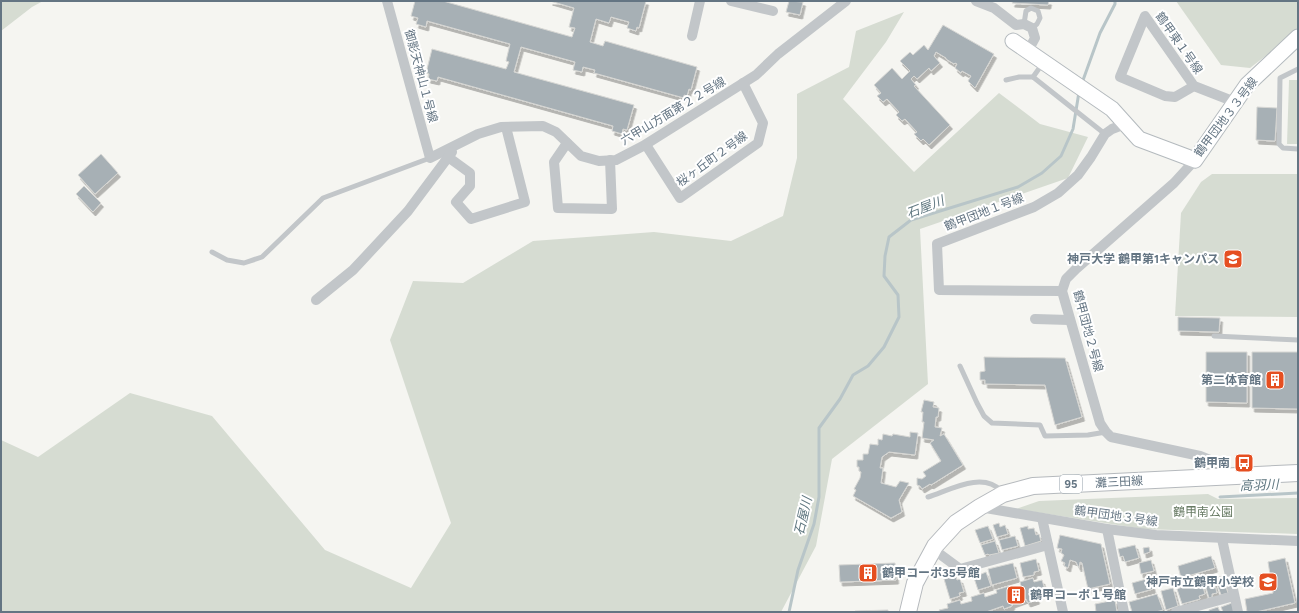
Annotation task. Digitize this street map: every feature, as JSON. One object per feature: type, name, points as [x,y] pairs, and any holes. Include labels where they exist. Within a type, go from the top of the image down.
[{"type":"main road","name":"灘三田線","points":[[908,612],[915,583],[933,549],[956,523],[980,506],[1003,494],[1032,486],[1298,473]]},
{"type":"street","name":"御影天神山１号線","points":[[387,1],[430,158]]},
{"type":"street","points":[[692,36],[700,1]]},
{"type":"street","points":[[731,1],[773,11]]},
{"type":"street","name":"六甲山方面第２２号線","points":[[430,158],[478,134],[501,127],[542,126],[556,132],[581,156],[599,161],[616,160],[646,145],[756,75],[778,54],[846,1]]},
{"type":"street","points":[[976,1],[994,8],[1016,25],[1028,26],[1035,38],[1028,51]]},
{"type":"street","name":"鶴甲東１号線","points":[[1194,86],[1175,97],[1165,96],[1120,77],[1145,16],[1194,86],[1235,102]]},
{"type":"street","name":"鶴甲団地３３号線","points":[[1013,40],[1112,109],[1139,139],[1195,160],[1247,85],[1297,42]]},
{"type":"street","name":"桜ヶ丘町２号線","points":[[646,145],[680,198],[758,143],[763,123],[743,83]]},
{"type":"street","points":[[1105,134],[1122,120]]},
{"type":"street","points":[[448,157],[470,173],[470,186],[456,202],[471,219],[525,202],[506,127]]},
{"type":"street","name":"鶴甲団地１号線","points":[[1062,291],[939,290],[937,244],[1034,207],[1058,193],[1078,175],[1092,157],[1105,134]]},
{"type":"street","points":[[568,143],[554,162],[558,208],[612,209],[610,160]]},
{"type":"street","points":[[316,300],[353,270],[408,212],[457,145]]},
{"type":"street","name":"鶴甲団地２号線","points":[[1106,432],[1100,423],[1069,320],[1062,291],[1066,279],[1076,269],[1174,183],[1195,160]]},
{"type":"street","points":[[1035,319],[1069,320]]},
{"type":"street","points":[[1106,432],[1111,437],[1200,456],[1215,462],[1224,476]]},
{"type":"street","name":"鶴甲団地３号線","points":[[980,506],[1106,529],[1156,536],[1298,541]]},
{"type":"street","points":[[1042,518],[1063,612]]},
{"type":"street","points":[[1106,529],[1124,612]]},
{"type":"street","points":[[1222,539],[1238,612]]},
{"type":"street","points":[[933,549],[960,569],[1048,545]]},
{"type":"street","points":[[1176,612],[1234,596]]},
{"type":"lane","points":[[1033,77],[1046,64]]},
{"type":"lane","points":[[1298,69],[1280,78],[1279,144],[1283,148],[1298,148]]},
{"type":"lane","points":[[1006,80],[1019,77],[1033,77],[1105,134]]},
{"type":"lane","points":[[212,252],[227,260],[244,263],[262,257],[324,198],[430,158]]},
{"type":"lane","points":[[1214,336],[1298,340]]},
{"type":"lane","points":[[960,366],[984,416],[992,423],[1040,425],[1045,436],[1088,435],[1106,432]]},
{"type":"lane","points":[[928,497],[973,482],[982,482],[998,488],[1003,494]]},
{"type":"green space","points":[[1,1],[43,1],[32,7],[1,31]]},
{"type":"green space","points":[[1176,1],[1298,1],[1298,31],[1250,68],[1221,65]]},
{"type":"green space","points":[[904,12],[886,42],[843,99],[914,172],[999,93],[1040,124],[1088,137],[1068,178],[920,229],[928,384],[832,459],[816,546],[781,612],[1,612],[1,440],[38,457],[130,393],[212,416],[325,550],[411,588],[451,523],[390,340],[413,281],[463,283],[533,241],[654,232],[731,241],[783,216],[797,158],[797,94],[849,67],[856,31]]},
{"type":"green space","points":[[1289,80],[1298,80],[1298,144],[1287,144]]},
{"type":"green space","points":[[1212,174],[1298,174],[1298,317],[1175,316],[1181,213],[1201,182]]},
{"type":"green space","name":"鶴甲南公園","points":[[1208,494],[1218,499],[1298,498],[1298,534],[1143,529],[1016,509],[1039,501]]},
{"type":"building","points":[[415,1],[443,1],[572,37],[575,28],[569,27],[574,8],[550,1],[646,1],[639,28],[637,27],[636,31],[627,28],[629,22],[611,17],[609,23],[596,19],[590,42],[603,46],[605,41],[697,67],[691,90],[689,89],[687,96],[684,95],[684,98],[594,73],[595,70],[583,67],[582,72],[573,70],[575,62],[521,47],[514,72],[634,105],[627,130],[623,129],[622,134],[612,131],[613,126],[438,77],[437,81],[428,79],[429,74],[426,73],[432,49],[506,69],[509,62],[506,61],[510,44],[427,21],[426,27],[416,24],[418,18],[411,16]]},
{"type":"building","points":[[789,1],[803,2],[800,15],[786,12]]},
{"type":"building","points":[[1013,1],[1049,1],[1048,5],[1012,3]]},
{"type":"building","points":[[943,25],[994,54],[975,88],[968,81],[971,76],[962,71],[961,73],[955,68],[957,64],[954,64],[936,52],[934,56],[940,63],[931,71],[929,68],[917,79],[914,76],[911,79],[916,85],[914,86],[950,125],[929,145],[923,139],[921,141],[914,134],[917,132],[905,119],[902,121],[896,115],[899,112],[887,99],[883,102],[877,96],[881,93],[874,85],[892,68],[902,79],[910,71],[900,61],[910,52],[913,55],[924,45],[928,50]]},
{"type":"building","points":[[1257,107],[1277,108],[1275,141],[1256,140]]},
{"type":"building","points":[[101,154],[118,173],[95,194],[78,175]]},
{"type":"building","points":[[84,186],[101,203],[93,212],[76,194]]},
{"type":"building","points":[[1178,317],[1220,318],[1219,332],[1178,331]]},
{"type":"building","points":[[1206,352],[1247,352],[1247,403],[1206,402]]},
{"type":"building","name":"第二体育館","points":[[1252,352],[1298,352],[1298,409],[1252,408]]},
{"type":"building","points":[[984,357],[1065,358],[1082,417],[1055,425],[1045,385],[985,384],[985,380],[980,380],[980,372],[985,371]]},
{"type":"building","points":[[924,400],[934,402],[933,407],[939,408],[935,427],[942,428],[940,436],[944,434],[963,465],[922,489],[917,485],[917,478],[922,479],[926,476],[923,472],[941,461],[930,443],[934,440],[922,438],[924,422],[922,422],[923,412],[921,412]]},
{"type":"building","points":[[910,432],[918,433],[915,455],[889,452],[882,457],[880,468],[883,468],[881,483],[896,487],[900,481],[909,483],[899,500],[902,512],[891,518],[853,496],[856,490],[854,489],[860,478],[861,472],[859,471],[859,467],[857,467],[857,460],[863,460],[863,454],[868,454],[870,444],[878,445],[878,439],[882,440],[883,434],[910,437]]},
{"type":"building","points":[[999,523],[1000,527],[1005,525],[1008,534],[997,537],[993,525]]},
{"type":"building","points":[[988,526],[993,539],[980,543],[975,530]]},
{"type":"building","points":[[1028,526],[1028,529],[1034,528],[1036,535],[1039,534],[1041,541],[1025,546],[1020,528]]},
{"type":"building","points":[[1060,535],[1101,544],[1110,584],[1088,589],[1082,563],[1080,562],[1079,568],[1076,562],[1070,560],[1068,568],[1064,566],[1065,563],[1061,561],[1064,555],[1061,553],[1062,549],[1057,548]]},
{"type":"building","points":[[1015,536],[1018,546],[1002,550],[999,540]]},
{"type":"building","points":[[995,541],[999,553],[985,555],[981,545]]},
{"type":"building","points":[[1135,545],[1139,558],[1125,562],[1123,556],[1120,557],[1118,549]]},
{"type":"building","points":[[1149,547],[1150,552],[1144,554],[1143,548]]},
{"type":"building","points":[[1211,556],[1215,568],[1181,578],[1178,566]]},
{"type":"building","points":[[1285,558],[1295,603],[1256,612],[1247,612],[1245,599],[1273,593],[1268,562]]},
{"type":"building","points":[[1036,559],[1039,571],[1034,572],[1034,575],[1023,577],[1020,563]]},
{"type":"building","points":[[1151,560],[1154,571],[1141,574],[1139,563]]},
{"type":"building","name":"鶴甲コーポ35号館","points":[[895,563],[896,580],[840,582],[839,565]]},
{"type":"building","points":[[1013,563],[1017,578],[992,585],[988,569]]},
{"type":"building","points":[[978,571],[979,575],[986,572],[991,586],[978,590],[972,572]]},
{"type":"building","points":[[956,576],[957,580],[960,579],[964,592],[959,593],[960,596],[950,599],[944,579]]},
{"type":"building","points":[[1174,576],[1175,578],[1178,577],[1179,581],[1172,583],[1170,577]]},
{"type":"building","points":[[1222,576],[1228,593],[1221,595],[1215,578]]},
{"type":"building","name":"鶴甲コーポ１号館","points":[[1033,578],[1034,582],[1042,580],[1046,593],[1036,596],[1037,600],[1028,603],[1026,599],[1012,604],[1012,606],[1004,609],[1003,606],[986,612],[940,612],[939,610],[948,608],[947,604],[960,600],[961,604],[972,601],[971,597],[984,593],[985,597],[997,593],[996,590],[1009,586],[1010,590],[1021,587],[1020,582]]},
{"type":"building","points":[[1150,578],[1153,589],[1135,594],[1132,583]]},
{"type":"building","points":[[1213,578],[1217,593],[1212,594],[1212,597],[1209,598],[1204,581]]},
{"type":"building","points":[[1201,580],[1205,594],[1199,596],[1200,599],[1182,604],[1177,589]]},
{"type":"building","points":[[1173,588],[1178,606],[1166,610],[1161,591]]},
{"type":"building","points":[[1157,594],[1163,610],[1156,612],[1132,612],[1129,602]]},
{"type":"building","points":[[1115,600],[1117,612],[1096,612],[1095,604]]},
{"type":"building","points":[[1232,603],[1235,612],[1223,612],[1221,607]]},
{"type":"building","points":[[1218,607],[1220,612],[1209,612],[1209,610]]},
{"type":"building","points":[[888,610],[888,612],[855,612],[855,611]]},
{"type":"waterway","name":"石屋川","points":[[1082,83],[1100,33],[1115,4],[1115,1]]},
{"type":"waterway","name":"石屋川","points":[[789,612],[798,570],[814,524],[819,497],[819,428],[840,399],[853,375],[868,366],[884,347],[899,317],[898,295],[884,276],[885,256],[889,237],[911,220],[1018,187],[1042,173],[1061,156],[1073,129],[1079,92]]},
{"type":"waterway","name":"高羽川","points":[[1220,497],[1298,493]]},
{"type":"place","name":"神戸大学 鶴甲第1キャンパス","points":[[1233,259]]},
{"type":"place","name":"第二体育館","points":[[1275,380]]},
{"type":"place","name":"鶴甲南","points":[[1244,463]]},
{"type":"place","name":"鶴甲コーポ35号館","points":[[868,573]]},
{"type":"place","name":"神戸市立鶴甲小学校","points":[[1268,582]]},
{"type":"place","name":"鶴甲コーポ１号館","points":[[1016,595]]}]
